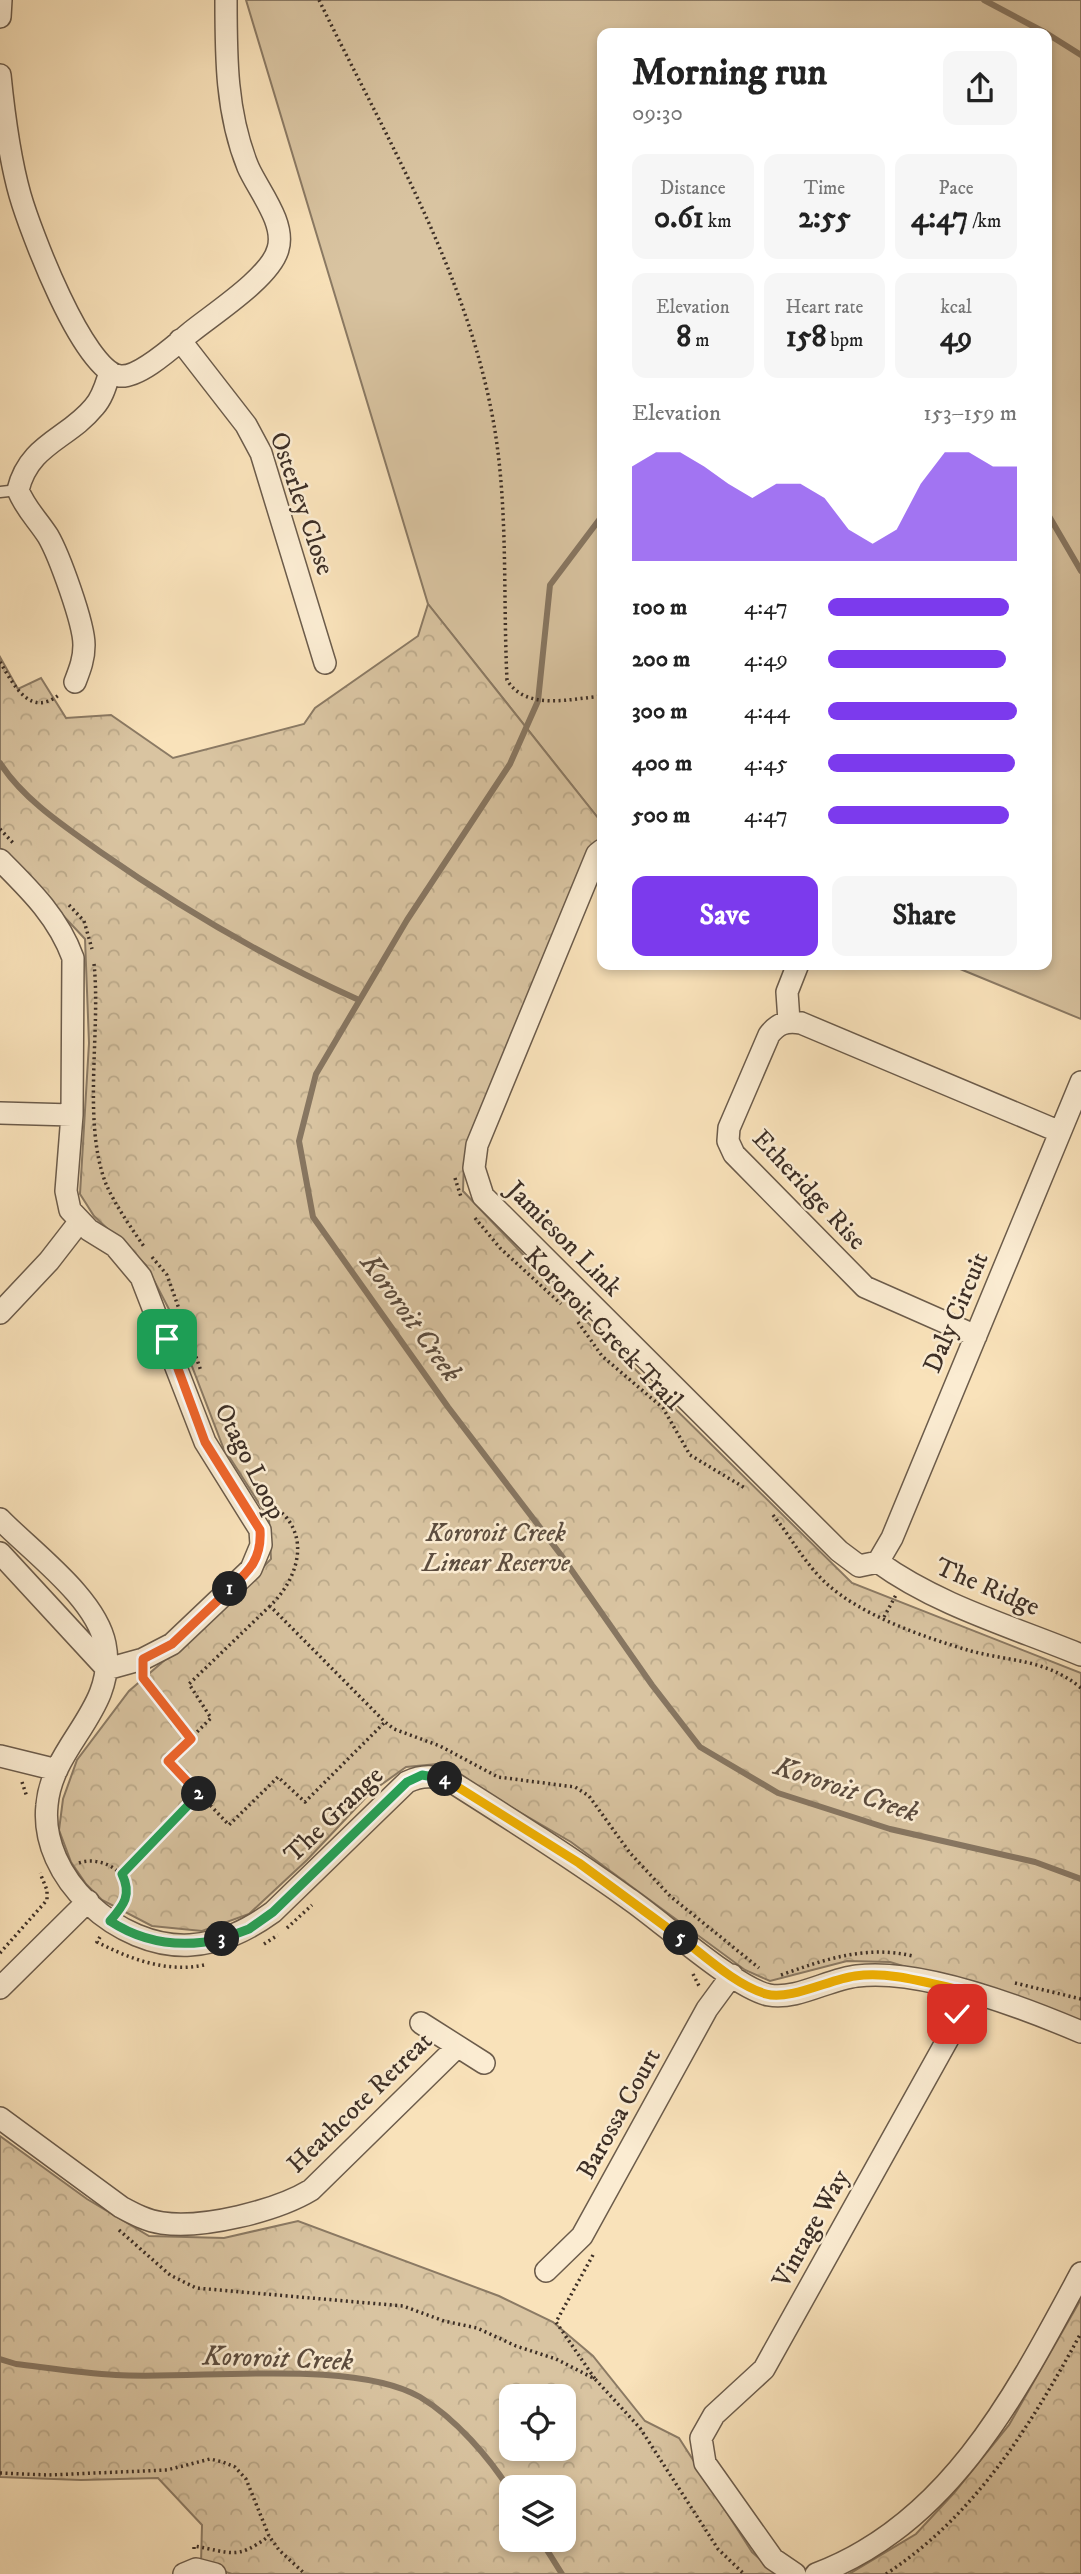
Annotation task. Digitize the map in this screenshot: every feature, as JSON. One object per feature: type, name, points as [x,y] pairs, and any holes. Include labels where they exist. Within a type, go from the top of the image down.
[{"type":"street","points":[[0,17],[1,0]]},
{"type":"street","points":[[0,75],[12,160],[31,229],[68,314],[93,355],[110,372],[133,374],[180,340],[268,268],[278,250],[278,229],[248,166],[233,118],[226,62],[226,0]]},
{"type":"street","name":"Osterley Close","points":[[180,340],[246,425],[261,453],[325,663]]},
{"type":"street","points":[[75,682],[84,659],[84,641],[58,554],[24,506],[9,491],[26,465],[94,408],[104,391],[110,372]]},
{"type":"street","points":[[0,1313],[49,1261],[80,1221],[70,1210],[67,1200],[72,1115],[73,958],[67,941],[9,854]]},
{"type":"street","name":"Jamieson Link","points":[[597,854],[477,1145],[474,1168],[483,1196],[839,1551],[859,1566],[878,1562]]},
{"type":"street","points":[[796,970],[787,992],[789,1021],[801,1023],[1060,1132]]},
{"type":"street","name":"Etheridge Rise","points":[[789,1021],[775,1028],[769,1035],[729,1128],[728,1141],[734,1154],[865,1287],[976,1336]]},
{"type":"street","name":"Daly Circuit","points":[[878,1562],[892,1538],[1081,1082]]},
{"type":"street","points":[[0,1112],[72,1115]]},
{"type":"street","name":"Otago Loop","points":[[80,1221],[115,1246],[142,1277],[205,1442],[260,1530],[261,1545],[251,1569],[172,1644],[143,1659],[107,1669]]},
{"type":"street","name":"The Grange","points":[[0,1519],[57,1574],[88,1611],[101,1632],[107,1669],[104,1690],[57,1770],[49,1788],[46,1819],[56,1860],[63,1872],[110,1921],[143,1938],[190,1945],[221,1940],[249,1929],[273,1912],[407,1782],[422,1775],[436,1776],[452,1782],[579,1863],[732,1975],[769,1995],[791,1993],[857,1976],[895,1975],[961,1990]]},
{"type":"street","points":[[0,1553],[107,1669]]},
{"type":"street","name":"The Ridge","points":[[878,1562],[904,1581],[1081,1655]]},
{"type":"street","points":[[0,1756],[57,1770]]},
{"type":"street","points":[[0,1988],[88,1901]]},
{"type":"street","name":"Barossa Court","points":[[546,2271],[582,2236],[715,1999],[732,1975]]},
{"type":"street","points":[[961,1990],[1081,2032]]},
{"type":"street","name":"Vintage Way","points":[[794,2574],[773,2559],[705,2463],[701,2438],[714,2415],[764,2368],[949,2037],[961,1990]]},
{"type":"street","name":"Heathcote Retreat","points":[[421,2023],[484,2063]]},
{"type":"street","name":"Heathcote Retreat","points":[[0,2119],[121,2207],[141,2218],[182,2224],[262,2212],[289,2203],[311,2190],[457,2047]]},
{"type":"street","points":[[816,2574],[858,2554],[900,2528],[952,2477],[1012,2398],[1081,2273]]},
{"type":"path","points":[[319,0],[438,245],[458,295],[472,342],[495,430],[507,573],[507,680],[521,696],[538,701],[597,696]]},
{"type":"path","points":[[0,662],[15,688],[34,704],[47,704],[75,682]]},
{"type":"path","points":[[0,829],[9,854]]},
{"type":"path","points":[[61,897],[84,920],[91,936],[98,1011],[96,1134],[107,1185],[143,1246],[167,1275],[202,1376]]},
{"type":"path","points":[[454,1170],[457,1190],[463,1202]]},
{"type":"path","name":"Kororoit Creek Trail","points":[[470,1211],[500,1248],[563,1307]]},
{"type":"path","name":"Kororoit Creek Trail","points":[[576,1319],[602,1356],[663,1408],[690,1455],[707,1468],[738,1482],[754,1496]]},
{"type":"path","points":[[263,1496],[292,1526],[297,1553],[294,1576],[270,1606],[189,1684],[211,1718],[168,1761],[229,1825],[278,1777],[305,1802],[385,1722]]},
{"type":"path","points":[[771,1513],[824,1582],[850,1601],[970,1651],[1046,1666],[1081,1688]]},
{"type":"path","points":[[884,1617],[904,1581]]},
{"type":"path","points":[[270,1606],[394,1729],[440,1746],[498,1777],[576,1787],[589,1796],[630,1853],[670,1896],[762,1970]]},
{"type":"path","points":[[143,1659],[143,1678],[191,1739]]},
{"type":"path","points":[[26,1807],[26,1787],[21,1780],[29,1763]]},
{"type":"path","points":[[122,1874],[200,1795]]},
{"type":"path","points":[[63,1872],[83,1861],[97,1861],[122,1874],[127,1884],[127,1898],[97,1942],[137,1960],[164,1966],[194,1967],[213,1964]]},
{"type":"path","points":[[0,1953],[47,1900],[47,1890],[35,1863]]},
{"type":"path","points":[[259,1946],[294,1923],[319,1897]]},
{"type":"path","points":[[776,1976],[845,1955],[872,1950],[920,1958]]},
{"type":"path","points":[[687,1969],[694,1974],[697,1986],[715,1999]]},
{"type":"path","points":[[1006,1982],[1081,1999]]},
{"type":"path","points":[[114,2226],[170,2275],[196,2288],[419,2309],[556,2359],[594,2379]]},
{"type":"path","points":[[596,2249],[556,2322],[594,2379],[640,2428],[712,2541],[744,2574]]},
{"type":"path","points":[[886,2574],[919,2550],[976,2494],[1034,2418],[1081,2333]]},
{"type":"path","points":[[0,2473],[48,2475],[167,2470],[210,2459],[223,2462],[236,2467],[246,2479],[269,2536],[305,2574]]},
{"type":"path","points":[[198,2573],[194,2546],[230,2555],[240,2554],[269,2536]]},
{"type":"green space","points":[[246,0],[1081,0],[1081,1019],[963,970],[1052,970],[1052,28],[597,28],[597,817],[428,604]]},
{"type":"green space","name":"Kororoit Creek Linear Reserve","points":[[428,604],[597,817],[597,847],[530,993],[464,1161],[463,1191],[583,1318],[852,1583],[1081,1673],[1081,2021],[890,1962],[847,1961],[770,1981],[745,1970],[571,1842],[437,1764],[406,1767],[371,1792],[307,1860],[249,1914],[202,1931],[152,1926],[102,1900],[86,1884],[71,1862],[59,1830],[63,1799],[77,1760],[129,1691],[225,1608],[271,1559],[269,1519],[223,1447],[173,1317],[146,1265],[94,1216],[80,1194],[89,1043],[85,939],[0,848],[0,657],[18,689],[41,678],[66,718],[111,715],[173,758],[304,724],[315,708],[418,636]]},
{"type":"green space","points":[[0,2136],[87,2199],[149,2236],[224,2238],[298,2221],[499,2296],[553,2322],[593,2356],[645,2421],[679,2438],[752,2552],[777,2574],[232,2574],[201,2564],[202,2525],[158,2478],[81,2480],[0,2477]]},
{"type":"green space","points":[[1081,2299],[1081,2574],[849,2574],[916,2534],[954,2493],[1009,2425]]},
{"type":"waterway","name":"Kororoit Creek","points":[[984,0],[1037,28]]},
{"type":"waterway","name":"Kororoit Creek","points":[[1052,37],[1081,55]]},
{"type":"waterway","name":"Kororoit Creek","points":[[1052,521],[1081,571]]},
{"type":"waterway","name":"Kororoit Creek","points":[[597,523],[550,585],[538,701],[510,764],[407,920],[316,1074],[299,1141],[313,1217],[448,1407],[561,1555],[652,1685],[700,1747],[778,1793],[890,1829],[1035,1862],[1081,1879]]},
{"type":"waterway","points":[[0,763],[21,789],[45,812],[130,872],[193,913],[258,950],[359,1000]]},
{"type":"waterway","name":"Kororoit Creek","points":[[0,2359],[16,2364],[116,2375],[315,2374],[391,2385],[420,2397],[446,2416],[459,2427],[499,2475]]},
{"type":"waterway","name":"Kororoit Creek","points":[[548,2552],[562,2574]]},
{"type":"route","points":[[167,1339],[205,1442],[253,1517],[260,1530],[261,1545],[251,1569],[172,1644],[143,1659],[143,1678],[191,1739],[168,1761],[200,1795],[122,1874],[127,1884],[127,1898],[110,1921],[143,1938],[169,1944],[190,1945],[221,1940],[249,1929],[273,1912],[407,1782],[422,1775],[436,1776],[452,1782],[579,1863],[752,1988],[769,1995],[791,1993],[857,1976],[895,1975],[961,1990],[957,2014]]}]
